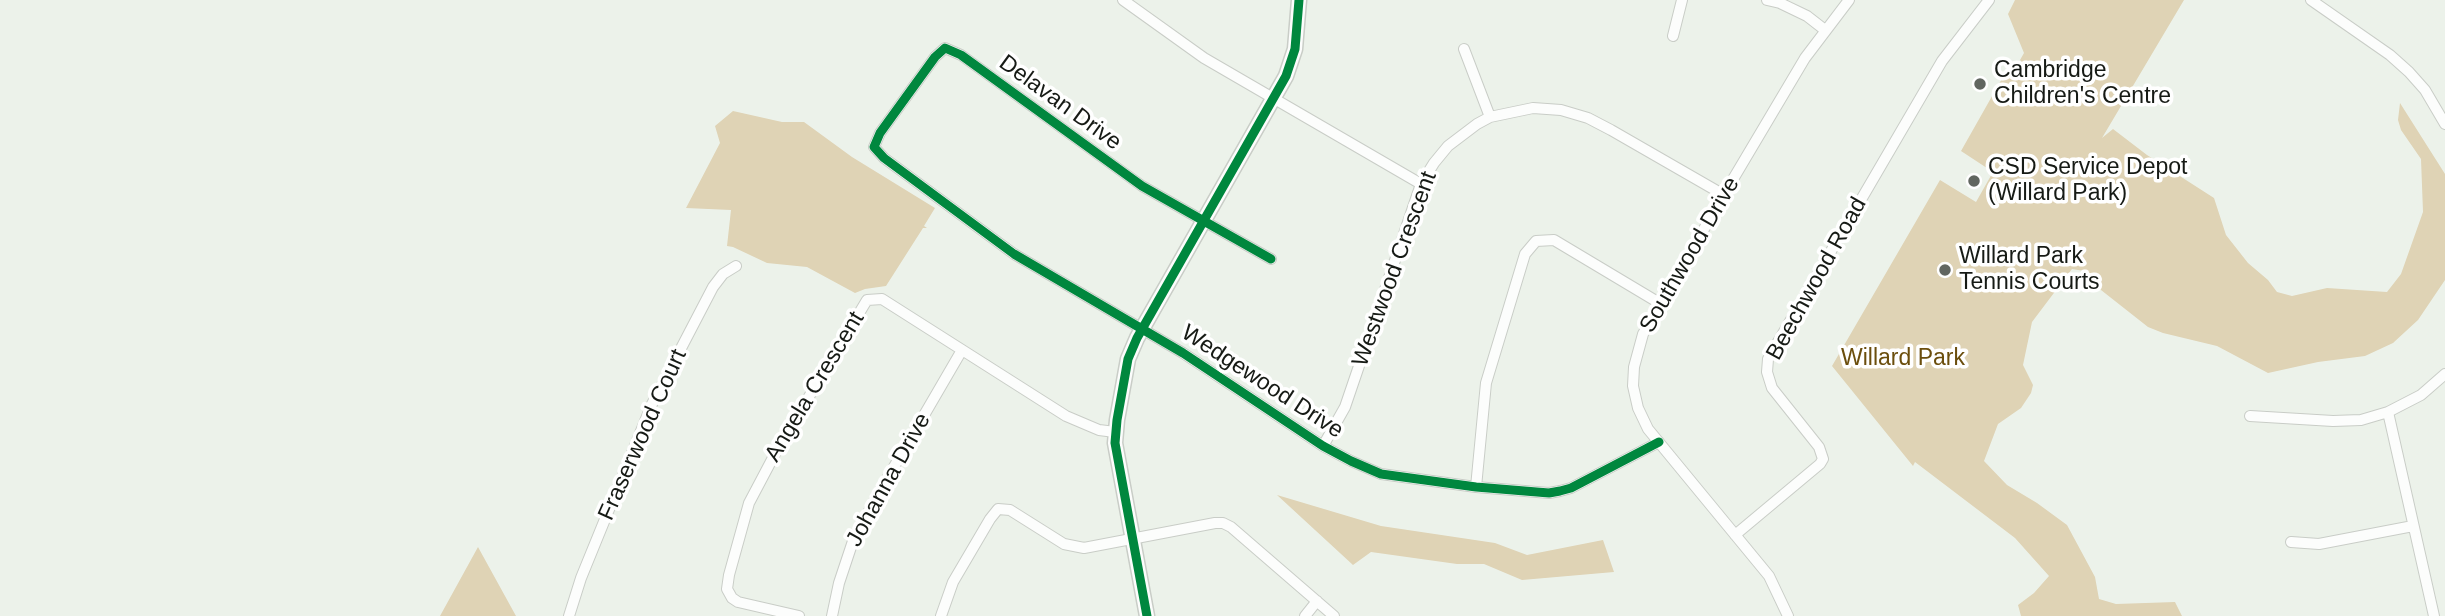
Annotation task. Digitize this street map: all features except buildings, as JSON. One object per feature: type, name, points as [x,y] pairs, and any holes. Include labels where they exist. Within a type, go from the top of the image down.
[{"type":"street","points":[[1123,0],[1204,58],[1421,184]]},
{"type":"street","points":[[1147,616],[1116,457],[1115,432],[1128,359],[1273,100],[1291,62],[1297,35],[1298,0]]},
{"type":"street","points":[[1673,36],[1682,0]]},
{"type":"street","points":[[1767,0],[1807,16],[1825,30]]},
{"type":"street","name":"Southwood Drive","points":[[1788,616],[1769,576],[1648,429],[1638,408],[1633,386],[1637,349],[1661,304],[1805,58],[1849,0]]},
{"type":"street","name":"Beechwood Road","points":[[1735,535],[1823,459],[1819,447],[1773,388],[1767,372],[1768,359],[1942,61],[1989,0]]},
{"type":"street","points":[[2311,0],[2390,55],[2409,72],[2425,90],[2445,124]]},
{"type":"street","name":"Delavan Drive","points":[[884,158],[874,147],[880,133],[945,48],[961,55],[1142,186],[1271,259]]},
{"type":"street","points":[[1464,49],[1490,117]]},
{"type":"street","name":"Westwood Crescent","points":[[1323,446],[1345,407],[1421,184],[1448,146],[1490,117],[1533,108],[1560,110],[1588,118],[1724,195]]},
{"type":"street","name":"Wedgewood Drive","points":[[884,158],[1014,254],[1143,329],[1323,446],[1381,474],[1476,487],[1560,491],[1571,488],[1659,442]]},
{"type":"street","points":[[1476,487],[1486,383],[1525,254],[1536,242],[1554,240],[1661,304]]},
{"type":"street","name":"Fraserwood Court","points":[[569,616],[581,579],[652,404],[713,287],[723,274],[736,266]]},
{"type":"street","name":"Angela Crescent","points":[[799,616],[738,602],[727,589],[729,575],[749,503],[862,306],[872,298],[882,299],[1066,416],[1099,430],[1115,432]]},
{"type":"street","name":"Johanna Drive","points":[[832,616],[839,583],[853,541],[962,350]]},
{"type":"street","points":[[2250,416],[2361,420],[2388,412],[2421,395],[2445,374]]},
{"type":"street","points":[[2388,412],[2434,616]]},
{"type":"street","points":[[941,616],[953,582],[998,509],[1010,510],[1064,544],[1084,548],[1223,523],[1334,616]]},
{"type":"street","points":[[2291,541],[2319,544],[2413,526]]},
{"type":"street","points":[[1305,616],[1317,601]]},
{"type":"green space","name":"Willard Park","points":[[2015,0],[2184,0],[2102,138],[2113,129],[2147,155],[2214,198],[2226,235],[2248,263],[2268,280],[2277,292],[2292,296],[2327,288],[2387,292],[2401,274],[2423,212],[2421,159],[2401,130],[2398,120],[2400,103],[2445,174],[2445,280],[2418,320],[2393,343],[2365,356],[2318,362],[2268,373],[2217,346],[2148,327],[2101,290],[2084,271],[2072,269],[2032,322],[2023,365],[2033,385],[2031,393],[2021,408],[1998,424],[1984,461],[2007,485],[2067,525],[2095,577],[2099,599],[2116,604],[2175,602],[2182,616],[2021,616],[2018,605],[2034,593],[2049,576],[2015,538],[1915,462],[1913,466],[1832,366],[1940,180],[1976,202],[1993,172],[1961,151],[2004,75],[2009,78],[2017,65],[2021,66],[2023,63],[2020,60],[2024,53],[2008,14]]},
{"type":"green space","points":[[733,111],[782,122],[804,122],[852,157],[935,208],[924,226],[927,228],[923,228],[886,286],[855,293],[807,267],[767,263],[727,246],[731,210],[686,208],[720,143],[715,126]]},
{"type":"green space","points":[[1277,495],[1381,526],[1495,543],[1527,555],[1603,540],[1614,572],[1522,580],[1484,564],[1457,564],[1371,552],[1353,565]]},
{"type":"green space","points":[[478,547],[516,616],[440,616]]},
{"type":"cycle path","points":[[1147,616],[1115,443],[1128,359],[1137,338],[1286,76],[1295,49],[1299,0]]},
{"type":"cycle path","points":[[1271,259],[1142,186],[961,55],[945,48],[935,57],[880,133],[874,147],[884,158],[1014,254],[1183,353],[1323,446],[1381,474],[1476,487],[1549,493],[1571,488],[1659,442]]},
{"type":"place","name":"Cambridge Children's Centre","points":[[1980,84]]},
{"type":"place","name":"CSD Service Depot (Willard Park)","points":[[1974,181]]},
{"type":"place","name":"Willard Park Tennis Courts","points":[[1945,270]]}]
